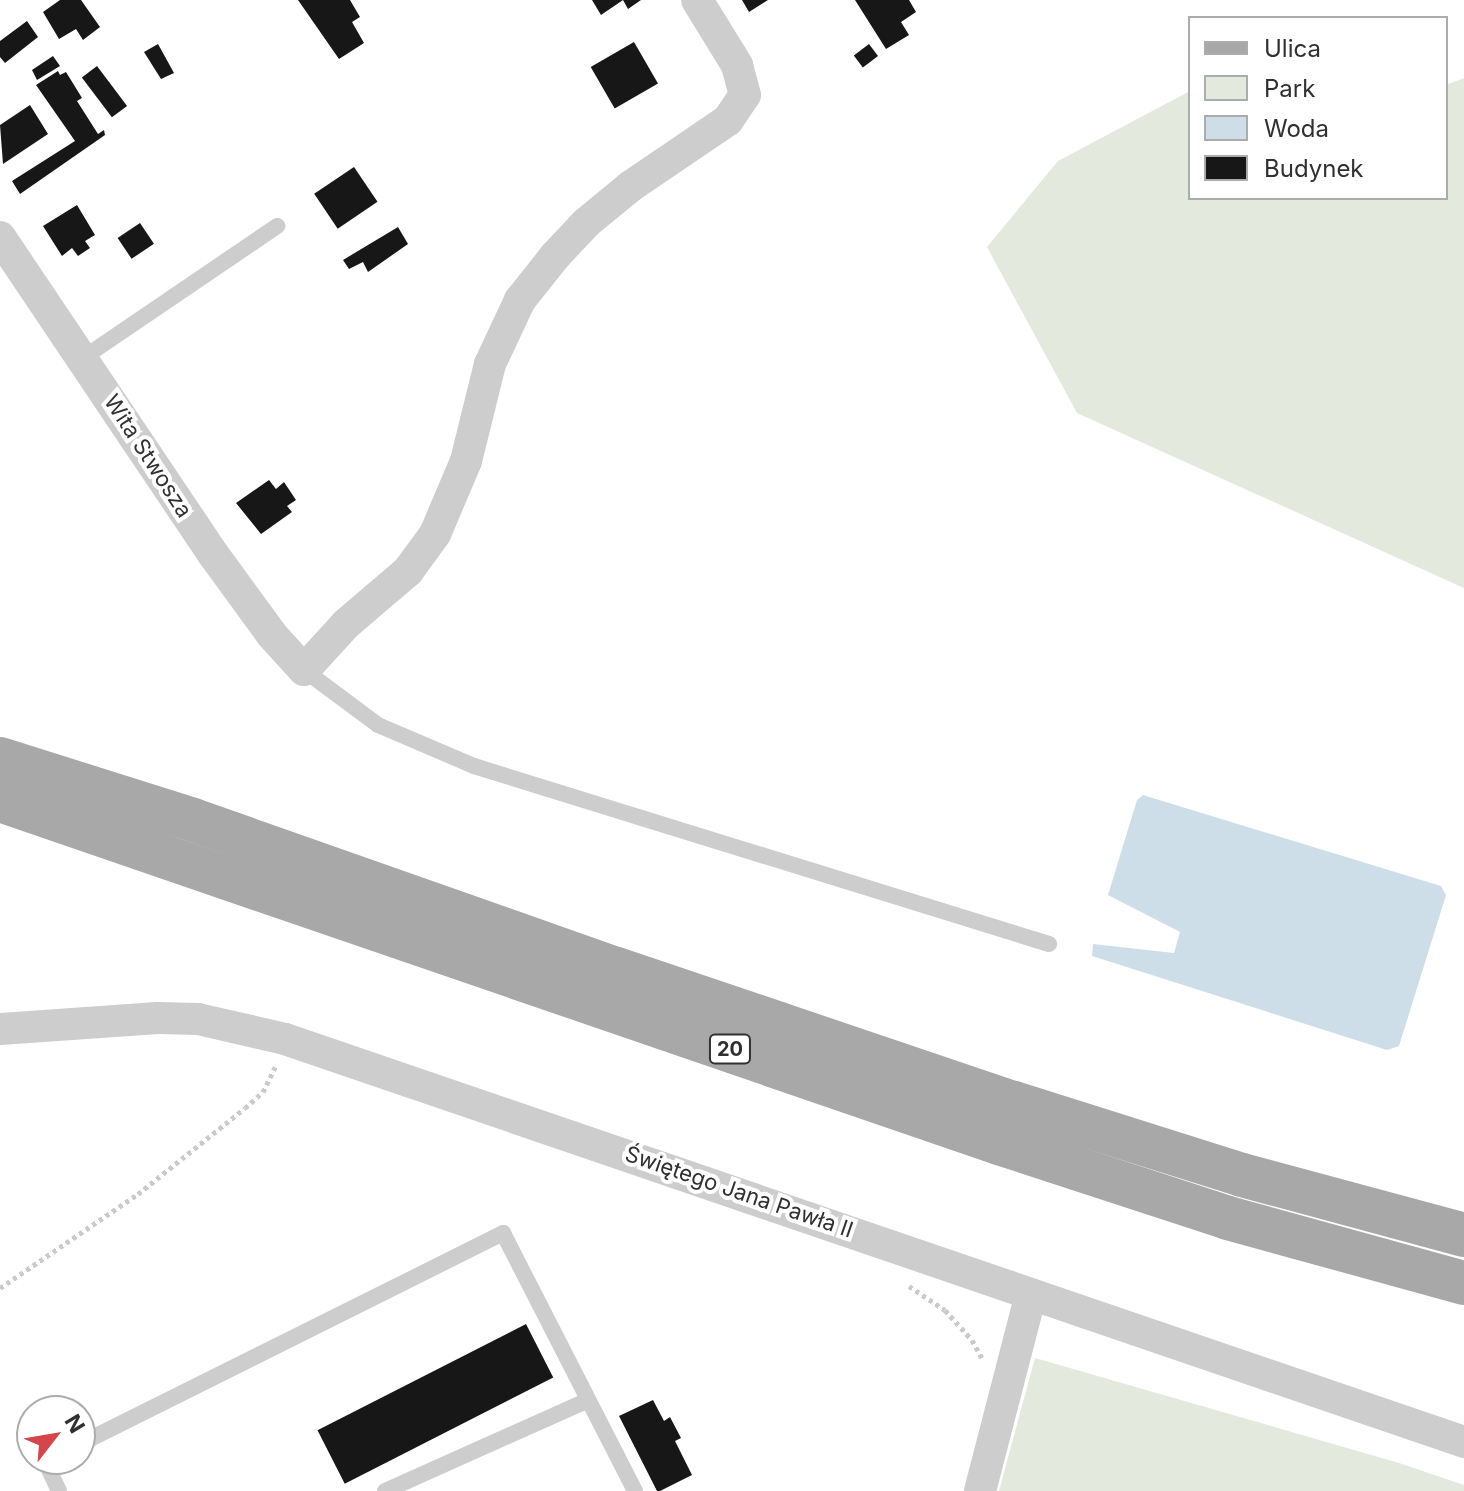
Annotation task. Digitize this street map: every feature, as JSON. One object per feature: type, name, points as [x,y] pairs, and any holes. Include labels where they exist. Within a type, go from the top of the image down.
[{"type":"main road","name":"20","points":[[0,759],[193,820],[617,969],[1014,1103],[1242,1175],[1464,1235]]},
{"type":"main road","name":"20","points":[[0,800],[999,1143],[1228,1218],[1464,1283]]},
{"type":"street","points":[[304,670],[346,624],[408,571],[435,534],[466,461],[490,364],[520,300],[586,223],[631,186],[728,120],[745,95],[737,65],[697,0]]},
{"type":"street","name":"Wita Stwosza","points":[[0,237],[220,564],[272,635],[304,670]]},
{"type":"street","name":"Świętego Jana Pawła II","points":[[0,1029],[158,1018],[198,1019],[285,1039],[1464,1442]]},
{"type":"street","points":[[980,1491],[1031,1294]]},
{"type":"lane","points":[[83,358],[277,226]]},
{"type":"lane","points":[[304,670],[378,725],[462,762],[1049,944]]},
{"type":"lane","points":[[96,1436],[503,1233],[635,1491]]},
{"type":"lane","points":[[385,1491],[588,1400]]},
{"type":"path","points":[[0,1288],[138,1194],[245,1108],[268,1083],[285,1039]]},
{"type":"green space","points":[[1464,78],[1464,588],[1077,413],[987,247],[1058,161],[1188,92],[1188,200],[1448,200],[1448,84]]},
{"type":"green space","points":[[1035,1358],[1399,1463],[1464,1485],[1464,1491],[999,1491]]},
{"type":"water","points":[[1143,795],[1441,886],[1446,895],[1399,1046],[1387,1050],[1092,956],[1093,944],[1174,953],[1180,932],[1108,895],[1137,800]]},
{"type":"building","points":[[60,0],[81,0],[100,27],[83,40],[76,29],[59,39],[43,12]]},
{"type":"building","points":[[298,0],[350,0],[360,17],[352,22],[364,43],[339,59]]},
{"type":"building","points":[[592,0],[623,0],[601,15]]},
{"type":"building","points":[[623,0],[641,0],[628,9]]},
{"type":"building","points":[[742,0],[768,0],[749,12]]},
{"type":"building","points":[[855,0],[909,0],[916,12],[901,22],[909,35],[886,49]]},
{"type":"building","points":[[27,21],[38,37],[5,63],[0,57],[0,41]]},
{"type":"building","points":[[634,42],[658,84],[615,109],[591,67]]},
{"type":"building","points":[[158,44],[174,73],[161,79],[144,52]]},
{"type":"building","points":[[869,44],[878,56],[863,67],[854,55]]},
{"type":"building","points":[[53,56],[60,66],[37,80],[32,70]]},
{"type":"building","points":[[97,66],[127,106],[112,117],[82,77]]},
{"type":"building","points":[[58,71],[60,75],[66,72],[82,98],[77,101],[98,134],[104,130],[105,135],[20,194],[12,181],[75,141],[36,85]]},
{"type":"building","points":[[30,105],[48,134],[3,164],[0,125]]},
{"type":"building","points":[[354,167],[377,202],[338,229],[314,194]]},
{"type":"building","points":[[77,205],[95,235],[85,241],[90,248],[78,256],[72,248],[62,256],[43,226]]},
{"type":"building","points":[[140,223],[154,244],[132,259],[118,238]]},
{"type":"building","points":[[398,227],[408,244],[368,272],[363,262],[349,269],[343,260]]},
{"type":"building","points":[[269,480],[276,489],[284,482],[296,500],[287,506],[292,512],[261,534],[236,503]]},
{"type":"building","points":[[526,1324],[553,1377],[345,1484],[318,1430]]},
{"type":"building","points":[[653,1400],[664,1421],[670,1417],[681,1438],[675,1441],[692,1475],[660,1491],[657,1491],[619,1416]]}]
